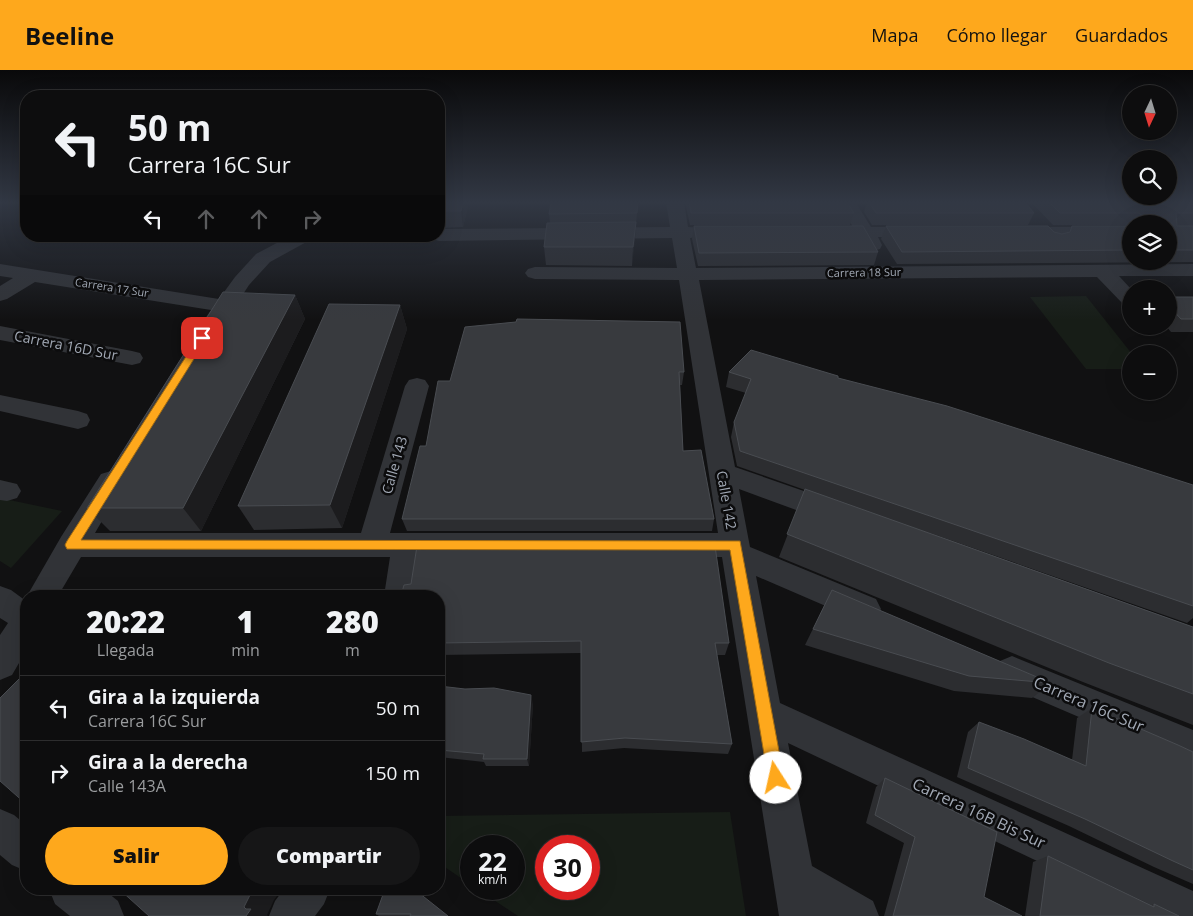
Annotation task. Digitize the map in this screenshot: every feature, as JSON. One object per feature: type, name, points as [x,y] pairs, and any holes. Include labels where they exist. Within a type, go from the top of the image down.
[{"type":"street","name":"Calle 142","points":[[682,241],[797,898]]},
{"type":"street","points":[[871,241],[890,272]]},
{"type":"street","points":[[1055,241],[1081,270]]},
{"type":"street","points":[[202,338],[242,282],[263,258],[293,242]]},
{"type":"street","name":"Carrera 17 Sur","points":[[0,270],[224,306]]},
{"type":"street","name":"Carrera 18 Sur","points":[[535,273],[688,274],[1193,270]]},
{"type":"street","points":[[1103,271],[1122,291]]},
{"type":"street","points":[[0,295],[32,274]]},
{"type":"street","name":"Carrera 16D Sur","points":[[0,333],[132,358]]},
{"type":"street","name":"Calle 143","points":[[372,544],[417,386]]},
{"type":"street","points":[[0,403],[78,420]]},
{"type":"street","points":[[45,590],[123,462]]},
{"type":"street","points":[[723,473],[864,524]]},
{"type":"street","points":[[71,545],[372,544],[736,550],[892,621]]},
{"type":"street","points":[[400,590],[408,545]]},
{"type":"street","points":[[0,600],[20,614]]},
{"type":"street","points":[[0,664],[20,632]]},
{"type":"street","name":"Carrera 16C Sur","points":[[983,659],[1193,748]]},
{"type":"street","name":"Carrera 16B Bis Sur","points":[[765,714],[1193,913]]},
{"type":"street","points":[[0,829],[20,846]]},
{"type":"street","points":[[77,895],[103,916]]},
{"type":"street","points":[[290,916],[305,895]]},
{"type":"street","points":[[797,898],[858,916]]},
{"type":"shaded area","points":[[1086,296],[1125,345],[1122,345],[1122,369],[1086,369],[1030,297]]},
{"type":"shaded area","points":[[0,498],[62,511],[11,568],[0,561]]},
{"type":"shaded area","points":[[730,812],[746,916],[518,916],[494,900],[525,900],[525,835],[460,835],[460,877],[445,867],[445,816]]},
{"type":"building","points":[[545,241],[634,241],[633,247],[544,247]]},
{"type":"building","points":[[697,241],[872,241],[878,252],[699,253]]},
{"type":"building","points":[[896,241],[1122,241],[1122,250],[902,252]]},
{"type":"building","points":[[1177,241],[1193,241],[1193,250],[1177,250]]},
{"type":"building","points":[[223,292],[295,295],[183,508],[87,508]]},
{"type":"building","points":[[1177,297],[1193,297],[1193,319],[1181,319],[1177,315]]},
{"type":"building","points":[[329,304],[400,305],[330,505],[238,506]]},
{"type":"building","points":[[517,319],[680,322],[684,372],[679,372],[683,451],[701,450],[714,519],[402,519],[420,446],[426,446],[438,381],[450,381],[465,327],[516,322]]},
{"type":"building","points":[[751,350],[838,376],[838,378],[947,406],[1193,485],[1193,606],[740,451],[734,422],[751,379],[729,372]]},
{"type":"building","points":[[805,489],[1193,627],[1193,694],[1109,663],[787,534]]},
{"type":"building","points":[[417,546],[715,546],[729,643],[715,643],[732,744],[625,738],[581,742],[581,641],[445,643],[445,590],[403,590],[404,585],[411,584]]},
{"type":"building","points":[[832,590],[1051,683],[969,676],[813,629]]},
{"type":"building","points":[[20,678],[20,799],[0,781],[0,698]]},
{"type":"building","points":[[445,687],[465,689],[494,688],[531,695],[527,759],[483,759],[484,754],[445,751]]},
{"type":"building","points":[[1092,708],[1193,752],[1193,870],[1085,819],[968,768],[979,722],[1086,766]]},
{"type":"building","points":[[885,778],[997,832],[984,897],[1022,916],[893,916],[915,837],[875,815]]},
{"type":"building","points":[[1048,856],[1154,907],[1154,904],[1179,916],[1040,916]]},
{"type":"building","points":[[126,895],[250,895],[244,907],[251,909],[246,916],[149,916]]},
{"type":"building","points":[[383,895],[422,895],[448,916],[410,916],[411,914],[376,914]]},
{"type":"route","points":[[202,338],[71,545],[735,545],[776,778]]}]
